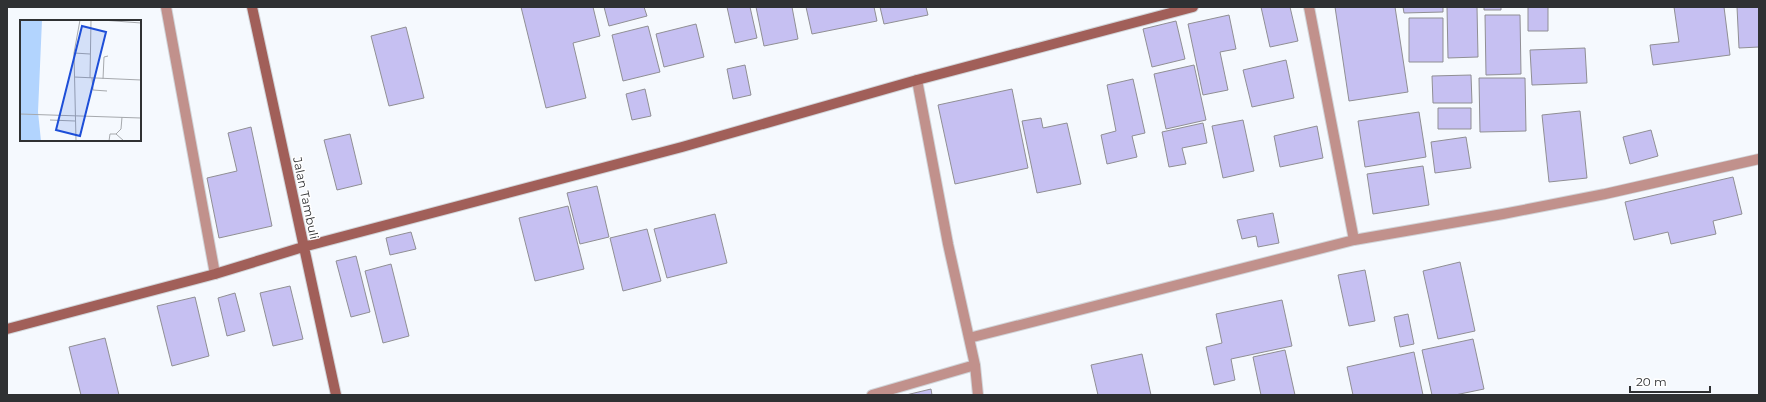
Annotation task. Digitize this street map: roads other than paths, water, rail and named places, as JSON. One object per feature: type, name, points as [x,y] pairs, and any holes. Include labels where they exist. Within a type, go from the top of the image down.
[{"type":"main road","name":"Jalan Tambuli","points":[[252,7],[336,395]]},
{"type":"main road","points":[[7,329],[215,274],[303,246],[771,123],[917,80],[1192,7]]},
{"type":"street","points":[[166,7],[215,274]]},
{"type":"street","points":[[1309,7],[1354,240]]},
{"type":"street","points":[[917,80],[947,236],[975,365],[978,395]]},
{"type":"street","points":[[969,338],[1354,240],[1504,214],[1605,194],[1759,159]]},
{"type":"street","points":[[872,395],[975,365]]}]
